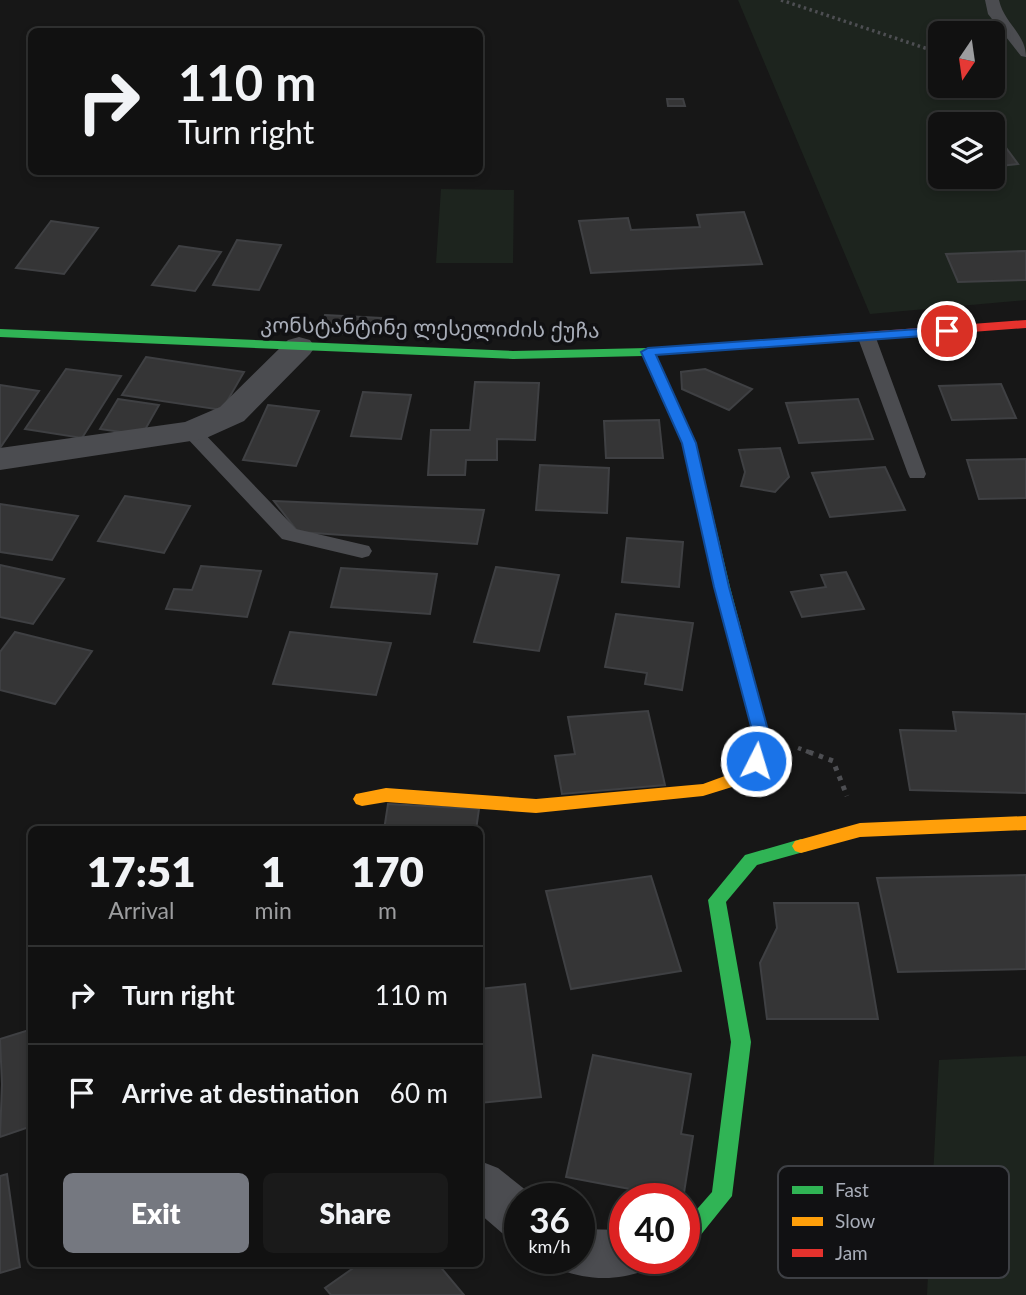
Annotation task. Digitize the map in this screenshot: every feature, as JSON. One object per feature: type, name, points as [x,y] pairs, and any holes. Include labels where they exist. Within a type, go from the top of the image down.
[{"type":"street","name":"კონსტანტინე ლესელიძის ქუჩა","points":[[0,333],[513,355],[648,352],[867,338],[1026,324]]},
{"type":"street","points":[[0,459],[192,432],[232,414],[299,347]]},
{"type":"street","points":[[362,799],[386,795],[536,806],[703,790],[739,778],[756,761],[761,734],[722,587],[689,443],[648,352]]},
{"type":"street","points":[[700,1221],[722,1196],[741,1041],[717,900],[751,860],[860,830],[1026,822]]},
{"type":"street","points":[[483,1186],[504,1203]]},
{"type":"lane","points":[[992,0],[995,14],[1026,53]]},
{"type":"lane","points":[[867,338],[917,474]]},
{"type":"lane","points":[[192,432],[289,534],[362,551]]},
{"type":"path","points":[[781,0],[928,48]]},
{"type":"shaded area","points":[[738,0],[1026,0],[1026,300],[870,314]]},
{"type":"shaded area","points":[[441,189],[514,190],[513,263],[436,263]]},
{"type":"shaded area","points":[[1026,1056],[1026,1295],[927,1295],[928,1278],[1009,1278],[1009,1166],[934,1166],[939,1060]]},
{"type":"building","points":[[667,99],[683,99],[685,106],[668,106]]},
{"type":"building","points":[[1005,146],[1018,164],[1005,166]]},
{"type":"building","points":[[744,212],[762,264],[591,273],[579,221],[628,218],[631,230],[700,227],[697,215]]},
{"type":"building","points":[[51,221],[98,228],[64,274],[16,268]]},
{"type":"building","points":[[237,240],[281,245],[259,290],[213,285]]},
{"type":"building","points":[[179,246],[221,252],[195,291],[152,285]]},
{"type":"building","points":[[1026,251],[1026,280],[958,282],[946,254]]},
{"type":"building","points":[[325,315],[381,318],[378,335],[321,333]]},
{"type":"building","points":[[146,357],[244,372],[222,410],[122,395]]},
{"type":"building","points":[[66,369],[121,376],[82,438],[25,429]]},
{"type":"building","points":[[705,369],[752,389],[729,410],[682,389],[681,372]]},
{"type":"building","points":[[475,382],[539,383],[535,440],[497,439],[497,460],[466,460],[465,475],[428,475],[431,430],[470,430]]},
{"type":"building","points":[[1001,384],[1016,418],[952,420],[939,386]]},
{"type":"building","points":[[0,385],[39,391],[0,448]]},
{"type":"building","points":[[363,392],[411,395],[401,439],[351,436]]},
{"type":"building","points":[[118,399],[159,405],[142,435],[100,429]]},
{"type":"building","points":[[858,399],[873,439],[799,443],[786,403]]},
{"type":"building","points":[[268,405],[319,411],[296,466],[243,460]]},
{"type":"building","points":[[659,420],[663,458],[606,458],[604,421]]},
{"type":"building","points":[[780,448],[789,477],[775,492],[741,486],[745,472],[739,450]]},
{"type":"building","points":[[1026,459],[1026,498],[979,499],[967,460]]},
{"type":"building","points":[[540,465],[609,468],[607,513],[536,510]]},
{"type":"building","points":[[885,467],[905,510],[830,517],[812,473]]},
{"type":"building","points":[[125,496],[190,506],[164,553],[98,541]]},
{"type":"building","points":[[274,501],[484,510],[477,544],[298,532]]},
{"type":"building","points":[[0,504],[78,516],[52,560],[0,552]]},
{"type":"building","points":[[627,538],[683,542],[679,587],[622,582]]},
{"type":"building","points":[[0,565],[64,579],[33,624],[0,617]]},
{"type":"building","points":[[201,566],[261,571],[247,617],[166,609],[174,589],[192,590]]},
{"type":"building","points":[[496,567],[559,575],[539,651],[474,642]]},
{"type":"building","points":[[341,568],[437,574],[430,614],[331,607]]},
{"type":"building","points":[[846,572],[864,609],[802,617],[791,592],[826,587],[821,575]]},
{"type":"building","points":[[616,614],[693,623],[682,690],[645,684],[647,673],[605,667]]},
{"type":"building","points":[[15,632],[92,651],[55,704],[0,690],[0,652]]},
{"type":"building","points":[[290,632],[391,643],[376,695],[273,684]]},
{"type":"building","points":[[648,711],[665,785],[562,794],[555,756],[575,754],[568,717]]},
{"type":"building","points":[[953,712],[1026,714],[1026,793],[910,790],[900,730],[956,731]]},
{"type":"building","points":[[388,804],[479,809],[477,826],[385,826]]},
{"type":"building","points":[[1026,875],[1026,969],[898,972],[877,878]]},
{"type":"building","points":[[651,876],[681,971],[571,989],[546,891]]},
{"type":"building","points":[[774,903],[858,903],[878,1019],[767,1019],[760,963],[777,928]]},
{"type":"building","points":[[525,984],[541,1097],[483,1103],[483,989]]},
{"type":"building","points":[[28,1030],[28,1127],[0,1137],[2,1084],[0,1039]]},
{"type":"building","points":[[593,1055],[691,1074],[681,1134],[693,1136],[686,1183],[609,1185],[566,1177]]},
{"type":"building","points":[[7,1174],[20,1267],[0,1273],[0,1176]]},
{"type":"building","points":[[355,1267],[441,1267],[464,1295],[331,1295],[325,1288]]},
{"type":"traffic: fast","points":[[0,333],[513,355],[648,352],[799,341]]},
{"type":"traffic: fast","points":[[648,352],[689,443],[722,587],[761,734],[760,741]]},
{"type":"traffic: fast","points":[[700,1221],[722,1196],[741,1042],[717,900],[751,860],[801,846]]},
{"type":"traffic: slow","points":[[362,799],[386,795],[536,806],[703,790],[739,778],[756,761],[760,741]]},
{"type":"traffic: slow","points":[[801,846],[860,830],[1026,823]]},
{"type":"traffic: jam","points":[[799,341],[1026,324]]},
{"type":"route","points":[[756,761],[761,734],[722,587],[689,443],[648,352],[947,331]]}]
